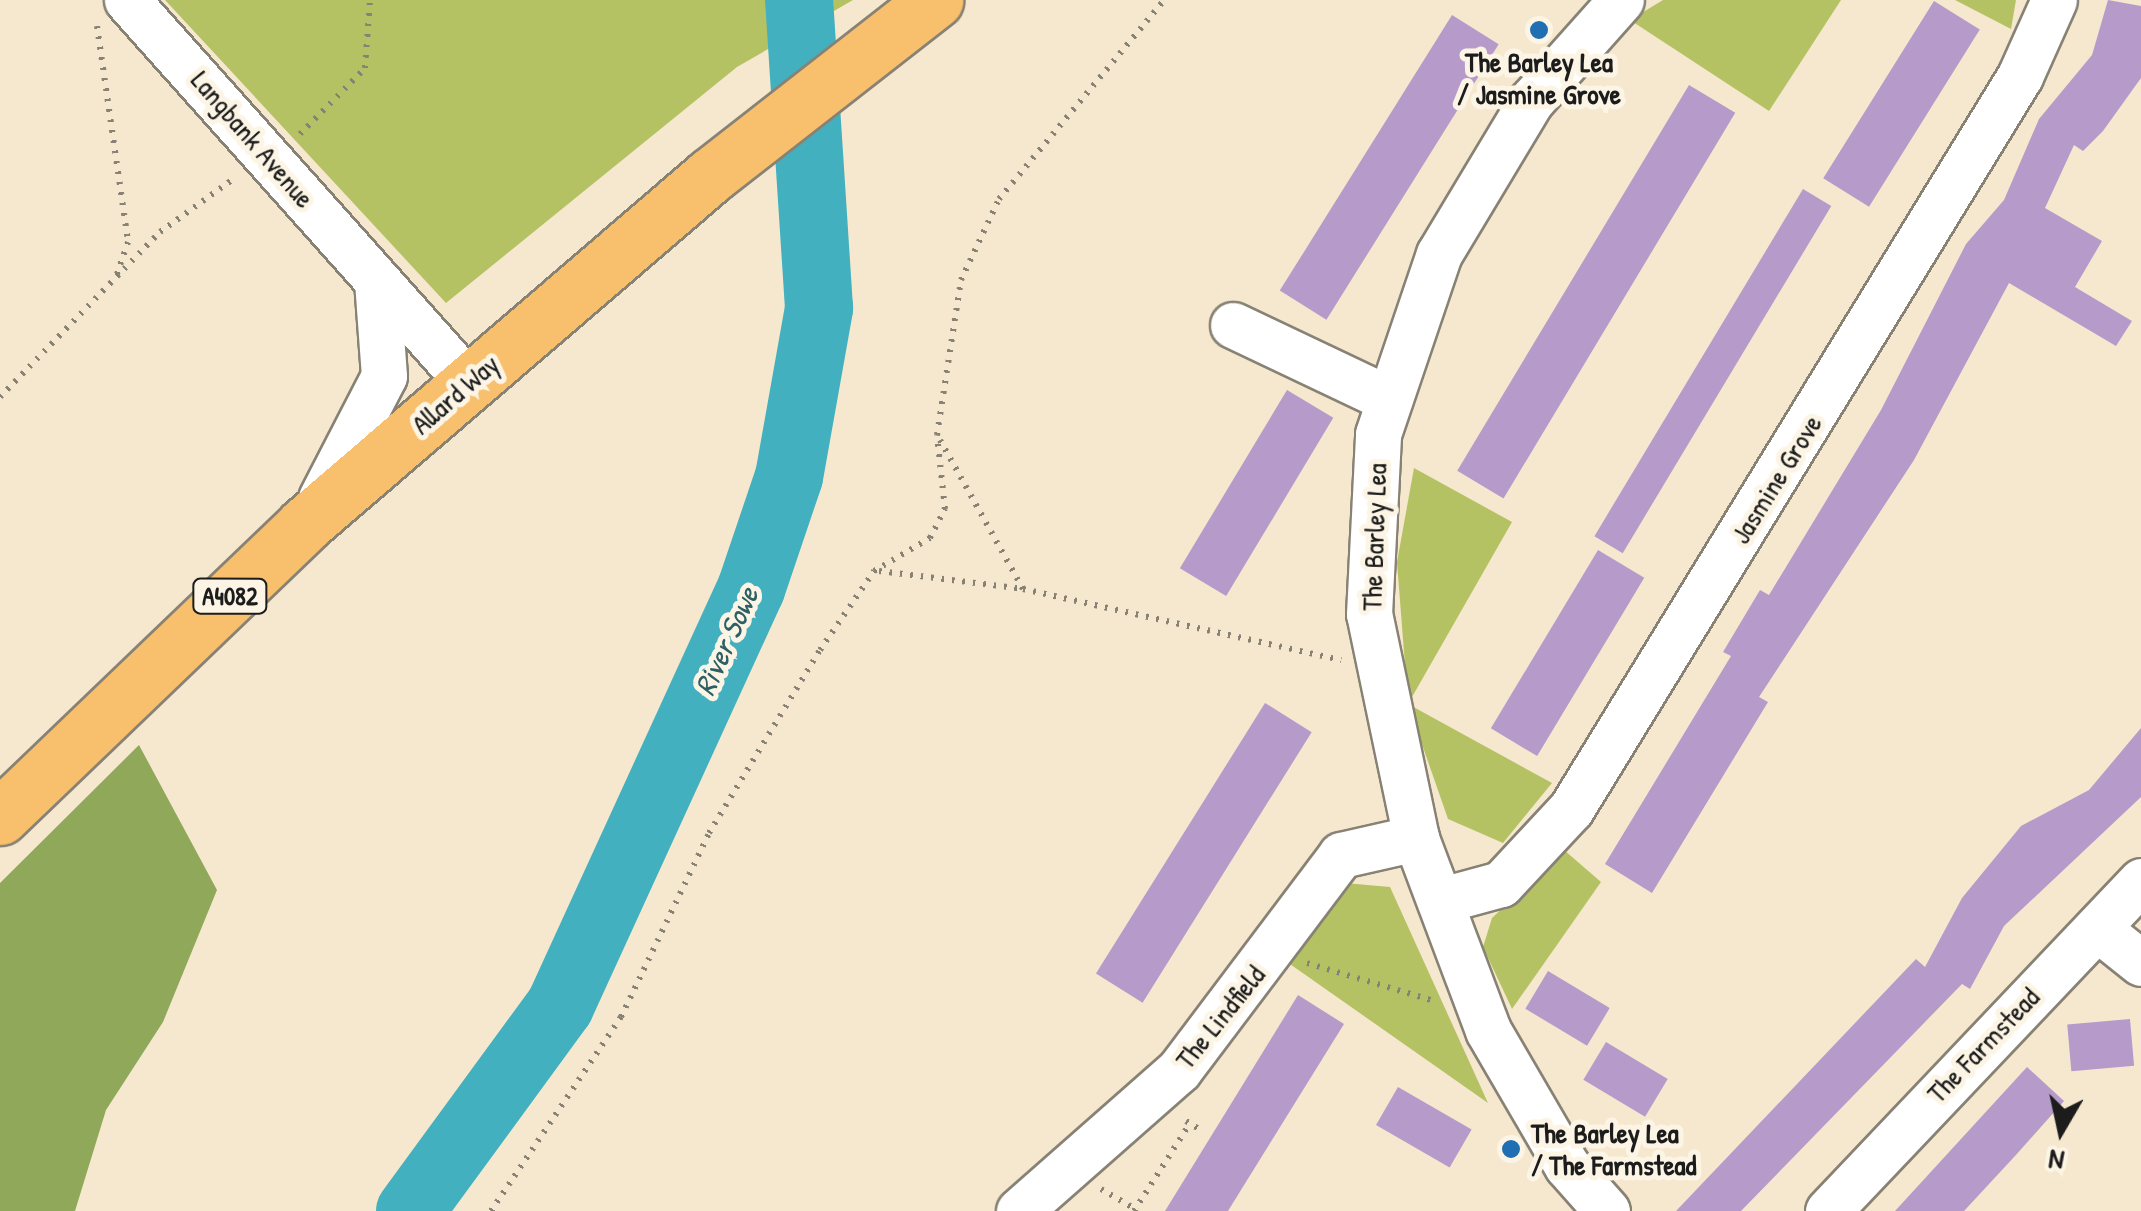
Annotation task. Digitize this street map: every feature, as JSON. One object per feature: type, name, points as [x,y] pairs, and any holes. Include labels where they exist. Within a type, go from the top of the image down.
[{"type":"main road","name":"Allard Way","points":[[0,817],[304,525],[710,176],[935,0]]},
{"type":"street","name":"The Barley Lea","points":[[1608,1211],[1568,1166],[1483,1016],[1416,838],[1368,614],[1378,434],[1439,254],[1531,101],[1621,0]]},
{"type":"street","name":"Jasmine Grove","points":[[1442,900],[1501,884],[1571,809],[2020,76],[2054,0]]},
{"type":"street","name":"Langbank Avenue","points":[[111,9],[267,154],[468,382]]},
{"type":"street","points":[[304,525],[369,420],[384,376],[377,280]]},
{"type":"street","points":[[1234,325],[1389,399]]},
{"type":"street","name":"The Lindfield","points":[[1019,1211],[1179,1070],[1272,953],[1341,854],[1416,838]]},
{"type":"street","name":"The Farmstead","points":[[1828,1211],[2141,880]]},
{"type":"street","points":[[2096,928],[2141,963]]},
{"type":"path","points":[[0,397],[160,232],[312,126],[365,68],[370,0]]},
{"type":"path","points":[[491,1211],[621,1017],[709,833],[874,570],[930,538],[945,509],[937,435],[961,280],[999,199],[1164,0]]},
{"type":"path","points":[[111,9],[128,242],[112,285]]},
{"type":"path","points":[[937,435],[1024,588]]},
{"type":"path","points":[[874,570],[1024,588],[1286,652],[1378,656]]},
{"type":"path","points":[[1272,953],[1483,1016]]},
{"type":"path","points":[[1134,1211],[1190,1123]]},
{"type":"green space","points":[[165,0],[853,0],[737,67],[446,303]]},
{"type":"green space","points":[[1663,0],[1841,0],[1769,111],[1630,20]]},
{"type":"green space","points":[[1955,0],[2016,0],[2011,29]]},
{"type":"green space","points":[[1414,468],[1512,522],[1408,704],[1397,562]]},
{"type":"green space","points":[[1408,704],[1552,783],[1503,843],[1448,819]]},
{"type":"green space","points":[[139,745],[217,890],[163,1022],[106,1110],[75,1211],[0,1211],[0,883]]},
{"type":"green space","points":[[1564,850],[1601,882],[1512,1009],[1483,947],[1492,918]]},
{"type":"green space","points":[[1345,883],[1390,887],[1488,1103],[1287,962]]},
{"type":"building","points":[[2108,0],[2141,6],[2141,78],[2103,131],[2083,151],[2074,145],[2045,208],[2102,241],[2075,287],[2132,321],[2116,346],[2009,283],[1914,460],[1759,697],[1768,702],[1652,893],[1605,864],[1731,656],[1723,652],[1760,590],[1769,595],[1881,410],[1966,244],[2004,200],[2039,119],[2092,55]]},
{"type":"building","points":[[1934,1],[1980,30],[1869,207],[1823,178]]},
{"type":"building","points":[[1452,15],[1499,44],[1326,320],[1280,291]]},
{"type":"building","points":[[1689,85],[1735,113],[1504,499],[1457,471]]},
{"type":"building","points":[[1803,189],[1831,206],[1623,553],[1594,536]]},
{"type":"building","points":[[1287,390],[1333,418],[1226,596],[1180,568]]},
{"type":"building","points":[[1598,550],[1644,578],[1537,756],[1491,728]]},
{"type":"building","points":[[1265,703],[1312,732],[1143,1003],[1096,974]]},
{"type":"building","points":[[2141,728],[2141,797],[2004,926],[1970,989],[1962,984],[1741,1211],[1676,1211],[1916,959],[1925,967],[1962,898],[2021,826],[2089,790]]},
{"type":"building","points":[[1548,971],[1610,1008],[1587,1046],[1525,1009]]},
{"type":"building","points":[[1298,995],[1344,1024],[1228,1211],[1165,1211]]},
{"type":"building","points":[[2130,1019],[2134,1066],[2071,1071],[2067,1024]]},
{"type":"building","points":[[1606,1042],[1668,1079],[1645,1117],[1583,1080]]},
{"type":"building","points":[[2027,1067],[2064,1101],[2015,1156],[1964,1211],[1895,1211]]},
{"type":"building","points":[[1398,1087],[1472,1130],[1450,1168],[1376,1125]]},
{"type":"waterway","name":"River Sowe","points":[[410,1211],[560,1006],[751,589],[789,477],[819,308],[799,0]]},
{"type":"place","name":"The Barley Lea / Jasmine Grove","points":[[1539,30]]},
{"type":"place","name":"The Barley Lea / The Farmstead","points":[[1511,1149]]}]
